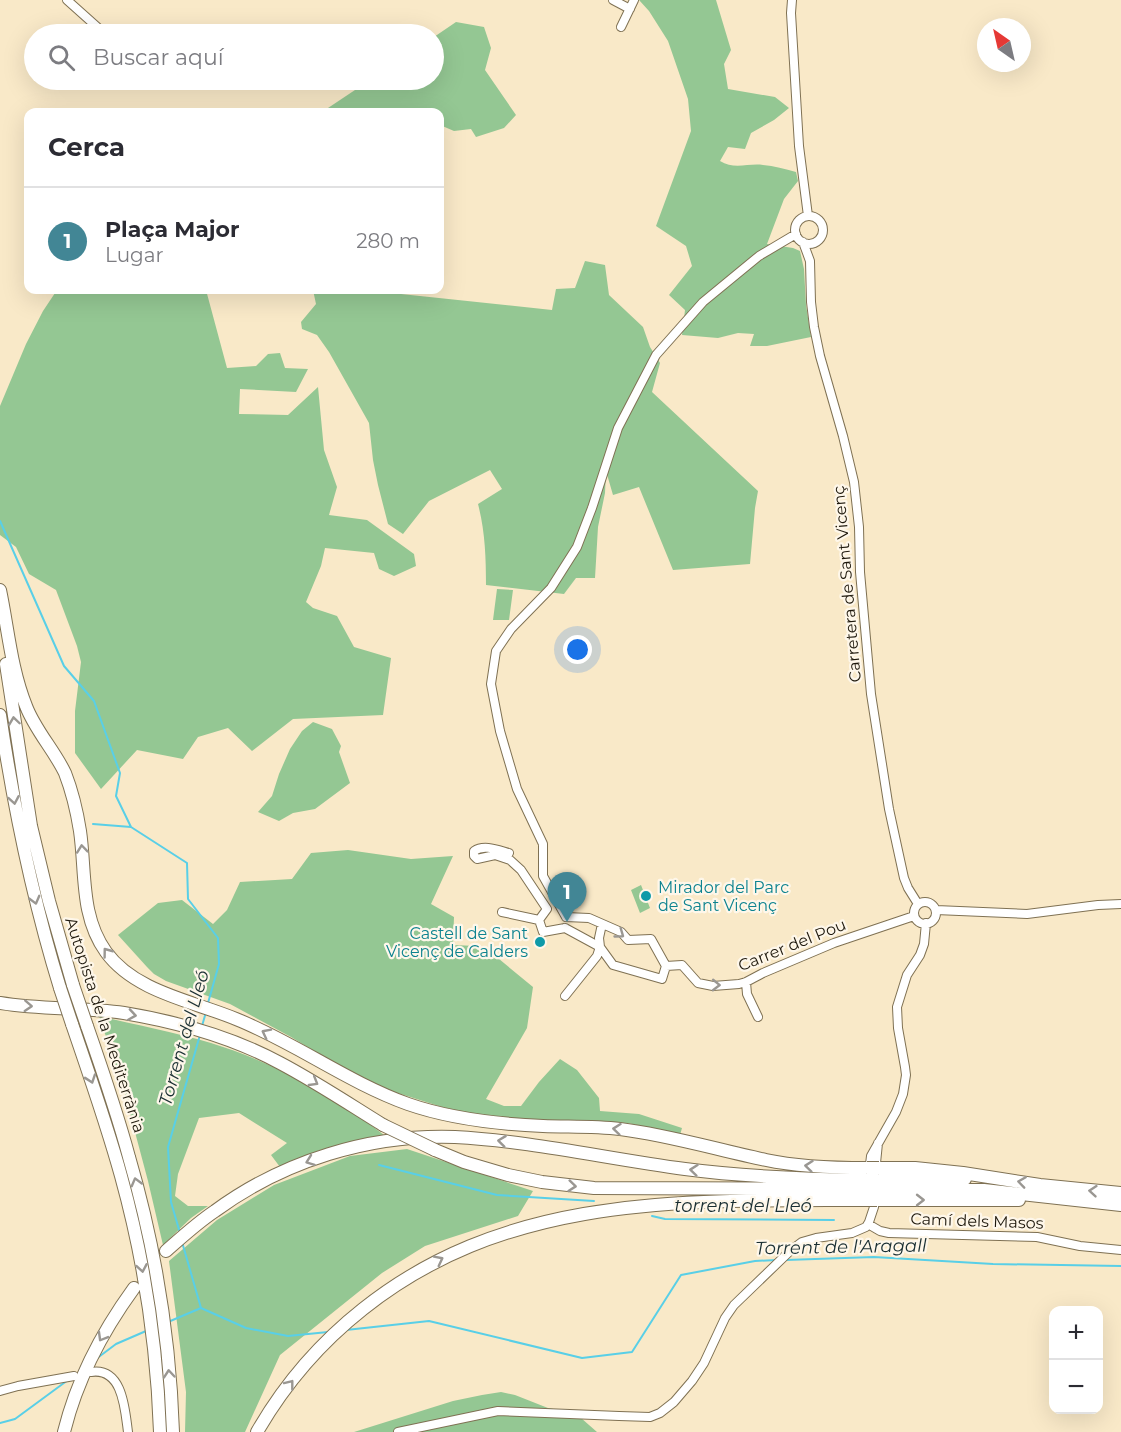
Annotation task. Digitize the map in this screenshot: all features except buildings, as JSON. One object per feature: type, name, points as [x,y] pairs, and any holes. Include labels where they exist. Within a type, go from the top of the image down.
[{"type":"highway","points":[[0,590],[17,682],[27,709],[64,773],[76,813],[87,907],[92,925],[107,954],[131,976],[155,989],[257,1028],[362,1084],[432,1111],[486,1122],[620,1129],[751,1157],[824,1167],[872,1184]]},
{"type":"highway","name":"Autopista de la Mediterrània","points":[[0,629],[31,826],[49,901],[73,986],[126,1146],[146,1224],[164,1325],[173,1432]]},
{"type":"highway","name":"Autopista de la Mediterrània","points":[[0,715],[24,856],[41,922],[60,988],[112,1144],[136,1240],[151,1323],[160,1432]]},
{"type":"highway","points":[[0,1003],[122,1013],[172,1022],[206,1032],[279,1062],[383,1125],[435,1150],[464,1162],[542,1182],[594,1188],[872,1184],[963,1180],[978,1176],[1121,1193]]},
{"type":"highway","points":[[166,1251],[216,1210],[274,1175],[334,1152],[369,1144],[435,1137],[518,1143],[686,1169],[779,1178],[984,1190],[1121,1205]]},
{"type":"highway","points":[[257,1432],[298,1372],[332,1336],[357,1314],[383,1294],[426,1267],[486,1239],[551,1220],[633,1206],[716,1201],[872,1184]]},
{"type":"highway","points":[[64,1432],[88,1362],[104,1332],[134,1288]]},
{"type":"street","points":[[67,0],[94,24]]},
{"type":"street","points":[[613,0],[630,9]]},
{"type":"street","points":[[621,27],[634,0]]},
{"type":"street","points":[[792,0],[799,146],[808,216]]},
{"type":"street","points":[[808,216],[816,218],[822,224],[823,232],[819,239],[810,244],[803,242],[796,234],[796,227],[800,220],[808,216]]},
{"type":"street","points":[[565,928],[566,917],[543,876],[543,844],[517,789],[500,730],[491,684],[496,651],[511,629],[551,588],[577,547],[618,428],[656,355],[703,302],[759,256],[796,234]]},
{"type":"street","name":"Carretera de Sant Vicenç","points":[[810,261],[819,239]]},
{"type":"street","name":"Carretera de Sant Vicenç","points":[[803,242],[810,261],[814,327],[854,482],[871,694],[889,809],[904,878],[918,904]]},
{"type":"street","points":[[509,853],[478,848],[474,851],[474,856],[477,859],[495,855],[505,857],[521,870],[547,909],[539,920]]},
{"type":"street","points":[[936,910],[935,917],[930,922],[919,922],[914,916],[914,910],[921,902],[928,902],[936,910],[1027,914],[1121,904]]},
{"type":"street","points":[[502,912],[539,920]]},
{"type":"street","name":"Carrer del Pou","points":[[666,966],[682,965],[698,983],[713,986],[746,982],[834,943],[914,916]]},
{"type":"street","points":[[539,920],[543,932],[565,928],[600,947],[614,965],[662,979],[666,966],[651,939],[628,940],[621,932],[589,918],[566,917]]},
{"type":"street","points":[[398,1432],[498,1411],[650,1417],[655,1415],[667,1409],[692,1382],[704,1363],[729,1311],[790,1251],[802,1242],[862,1230],[869,1223],[869,1161],[896,1112],[904,1085],[905,1067],[897,1007],[907,975],[924,944],[926,923]]},
{"type":"street","points":[[565,996],[597,956],[602,924]]},
{"type":"street","points":[[746,982],[747,994],[758,1017]]},
{"type":"street","name":"Camí dels Masos","points":[[869,1223],[880,1231],[889,1233],[1037,1237],[1080,1246],[1121,1250]]},
{"type":"street","points":[[91,1372],[100,1372],[115,1381],[124,1404],[128,1432]]},
{"type":"street","points":[[0,1391],[74,1376]]},
{"type":"green space","points":[[639,0],[716,0],[731,50],[724,64],[728,89],[775,97],[789,108],[751,133],[745,149],[728,147],[720,161],[736,166],[763,165],[796,172],[798,181],[784,199],[767,244],[800,251],[811,337],[767,346],[750,346],[754,334],[738,333],[718,338],[682,335],[685,310],[669,295],[692,266],[686,246],[656,226],[691,131],[688,99],[668,41],[649,11]]},
{"type":"green space","points":[[456,22],[484,27],[491,48],[485,70],[516,115],[504,128],[476,137],[471,129],[454,131],[444,127],[444,108],[328,108],[355,90],[444,90],[444,30]]},
{"type":"green space","points":[[585,261],[605,265],[609,295],[643,327],[650,347],[660,363],[652,392],[758,491],[750,564],[673,570],[639,487],[613,495],[606,471],[605,493],[598,527],[595,578],[576,578],[564,594],[486,585],[485,544],[478,504],[502,489],[490,470],[429,501],[403,534],[388,524],[373,460],[369,423],[317,335],[302,329],[301,322],[316,304],[314,294],[401,294],[552,310],[556,289],[575,288]]},
{"type":"green space","points":[[54,294],[207,294],[227,368],[256,366],[268,354],[280,353],[285,368],[308,369],[296,392],[240,389],[239,414],[288,415],[318,387],[324,450],[337,487],[329,515],[367,520],[414,554],[416,566],[394,576],[379,569],[374,553],[325,548],[321,566],[306,602],[313,608],[337,616],[354,647],[391,658],[383,715],[293,719],[252,751],[228,728],[198,737],[183,759],[137,750],[101,789],[75,753],[75,711],[81,662],[56,590],[29,574],[16,547],[0,535],[0,406],[26,344]]},
{"type":"green space","points":[[497,589],[513,590],[509,620],[493,620]]},
{"type":"green space","points":[[313,722],[332,729],[341,746],[339,752],[350,783],[315,809],[293,813],[279,821],[258,812],[272,796],[290,749],[302,731]]},
{"type":"green space","points":[[348,850],[411,859],[453,856],[431,904],[454,917],[453,945],[477,946],[493,954],[533,987],[527,1028],[486,1099],[504,1106],[521,1106],[560,1059],[577,1070],[599,1098],[600,1111],[639,1114],[682,1128],[680,1135],[628,1123],[496,1119],[442,1107],[388,1090],[355,1076],[291,1037],[230,1004],[166,981],[154,974],[118,935],[158,903],[182,900],[213,924],[227,910],[240,882],[292,879],[311,853]]},
{"type":"green space","points":[[641,885],[650,908],[640,913],[631,890]]},
{"type":"green space","points":[[99,1016],[197,1039],[257,1060],[323,1093],[384,1135],[320,1150],[280,1167],[271,1155],[287,1143],[239,1113],[199,1118],[178,1174],[175,1196],[188,1206],[208,1206],[191,1218],[163,1245],[123,1087]]},
{"type":"green space","points":[[407,1149],[533,1191],[518,1216],[425,1246],[382,1273],[280,1355],[245,1432],[185,1432],[186,1392],[169,1261],[217,1220],[274,1185],[350,1156]]},
{"type":"green space","points":[[501,1392],[548,1408],[573,1413],[597,1432],[354,1432],[453,1401]]},
{"type":"waterway","name":"Torrent del Lleó","points":[[0,521],[64,666],[94,701],[120,773],[116,796],[131,827],[187,863],[188,899],[218,938],[219,964],[208,1003]]},
{"type":"waterway","points":[[93,824],[131,827]]},
{"type":"waterway","name":"Torrent del Lleó","points":[[202,1026],[206,1012]]},
{"type":"waterway","name":"Torrent del Lleó","points":[[180,1233],[171,1202],[168,1147],[200,1035]]},
{"type":"waterway","name":"torrent del Lleó","points":[[379,1165],[497,1195],[594,1201]]},
{"type":"waterway","name":"torrent del Lleó","points":[[652,1216],[665,1219],[834,1220]]},
{"type":"waterway","name":"Torrent del Lleó","points":[[182,1242],[201,1308]]},
{"type":"waterway","name":"Torrent de l'Aragall","points":[[786,1260],[874,1257],[993,1264],[1121,1266]]},
{"type":"waterway","name":"Torrent de l'Aragall","points":[[346,1330],[429,1321],[582,1358],[632,1352],[681,1275],[755,1261],[777,1260]]},
{"type":"waterway","name":"Torrent de l'Aragall","points":[[168,1322],[201,1308],[246,1328],[288,1336],[328,1332]]},
{"type":"waterway","name":"Torrent de l'Aragall","points":[[96,1359],[116,1344],[146,1331]]},
{"type":"waterway","name":"Torrent de l'Aragall","points":[[0,1423],[15,1419],[68,1380]]},
{"type":"place","name":"Mirador del Parc de Sant Vicenç","points":[[646,896]]},
{"type":"place","name":"Plaça Major","points":[[567,922]]},
{"type":"place","name":"Castell de Sant Vicenç de Calders","points":[[540,942]]}]
